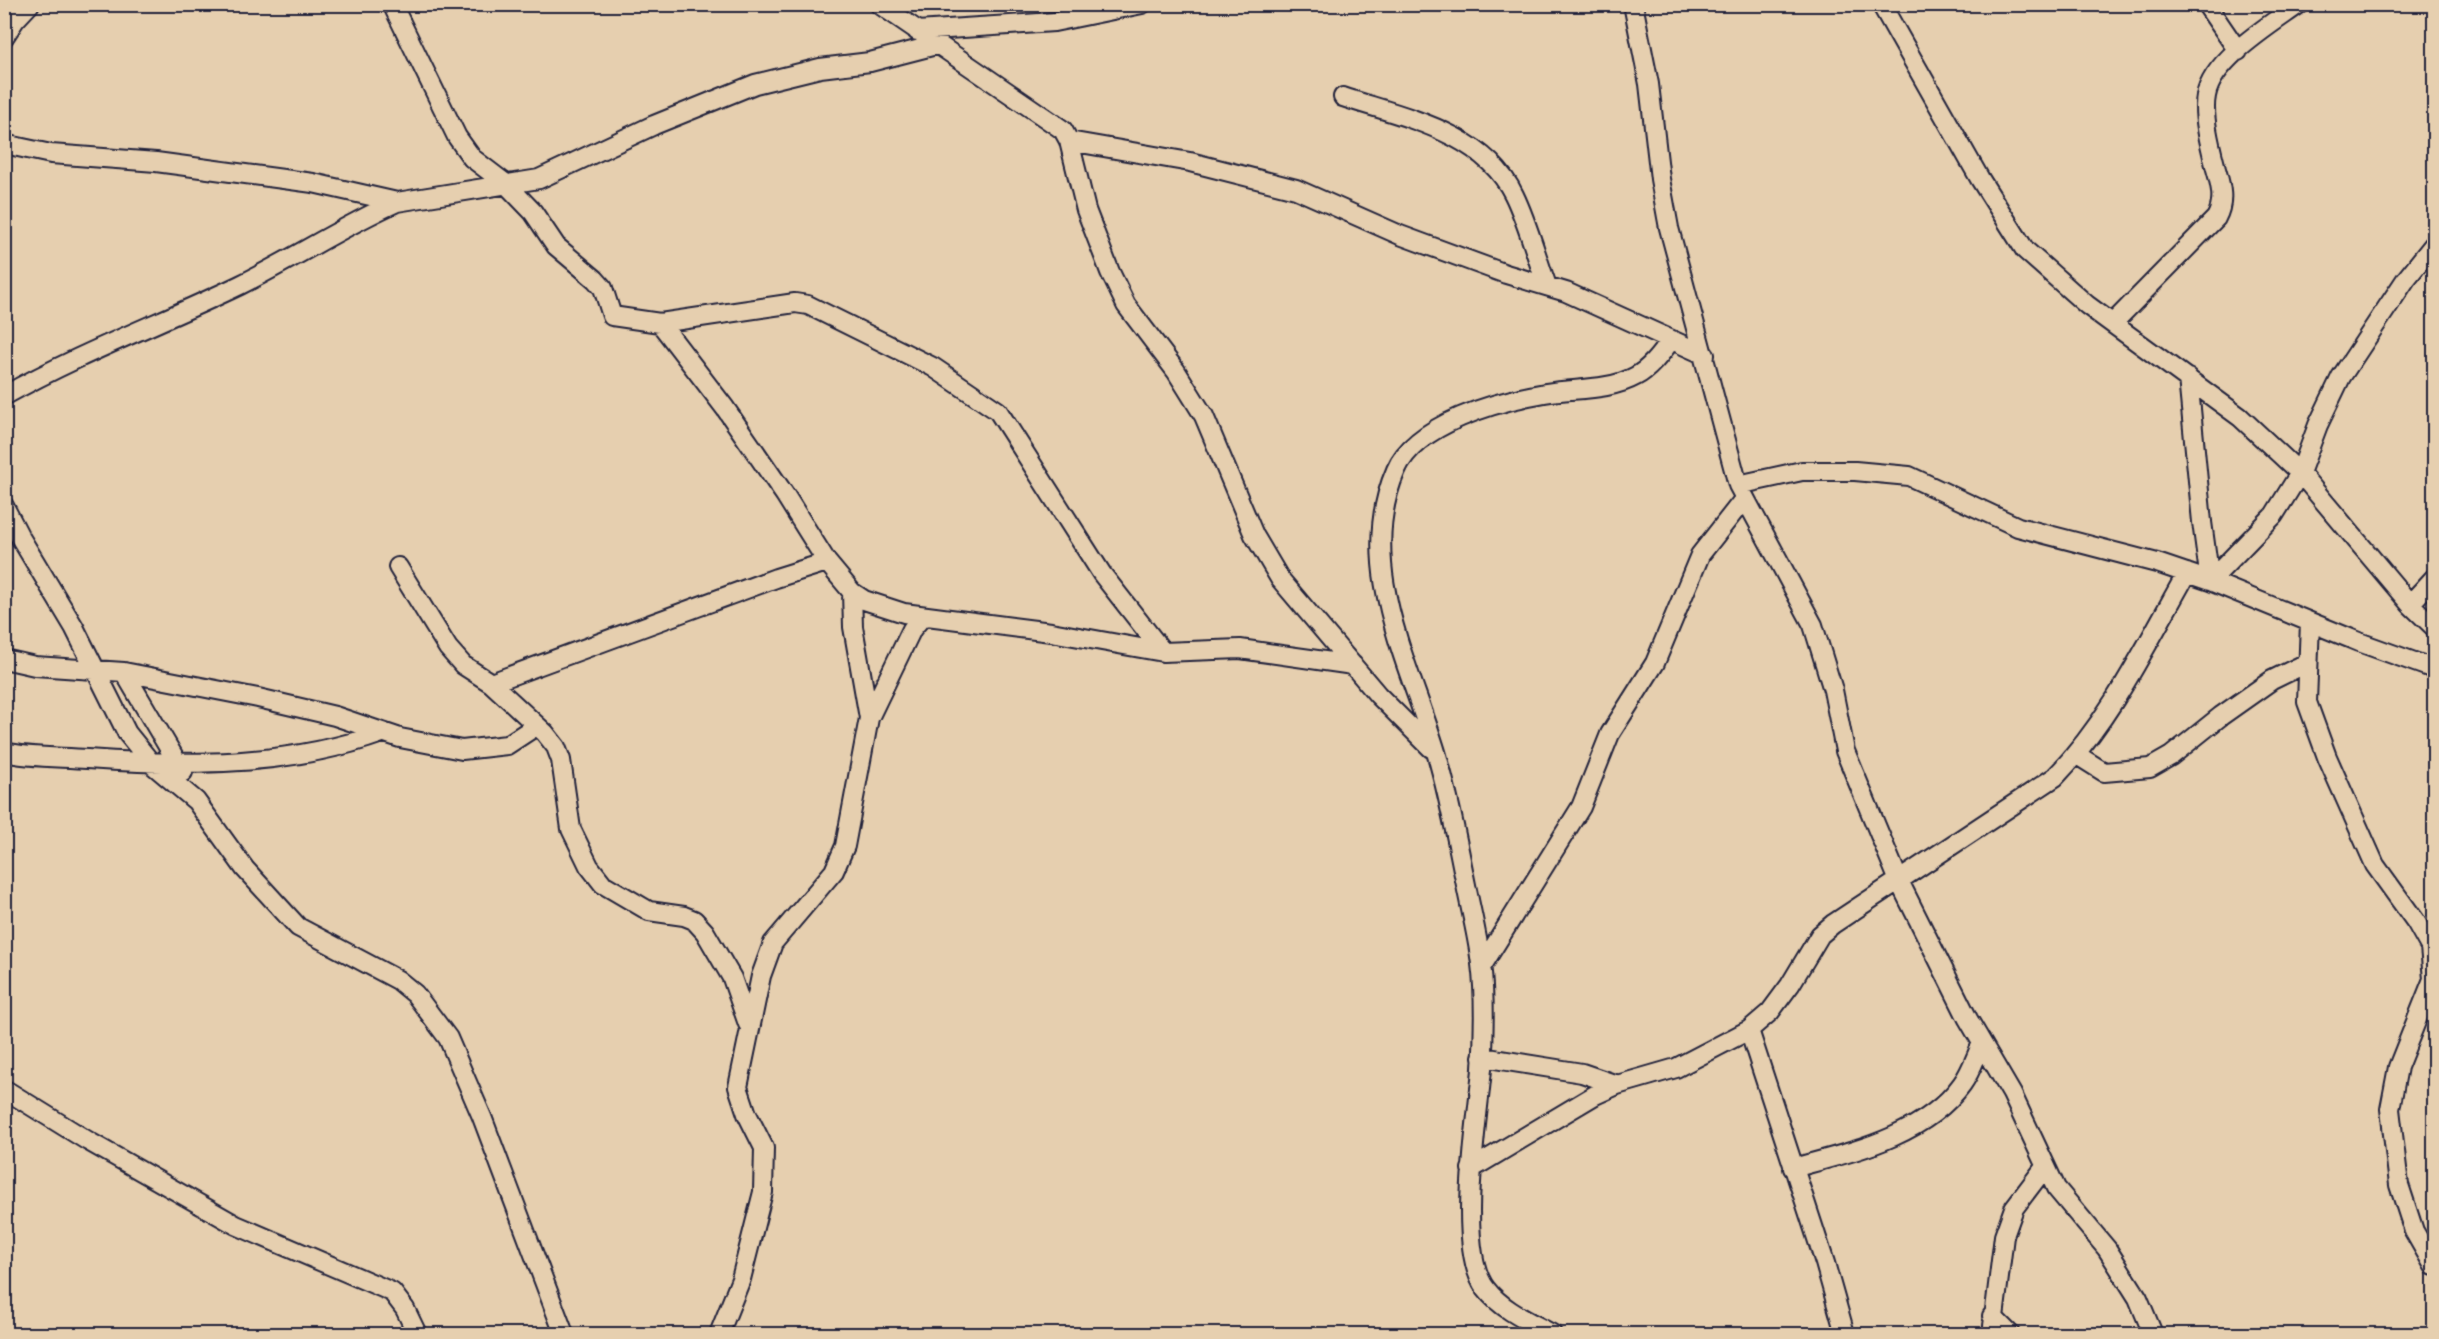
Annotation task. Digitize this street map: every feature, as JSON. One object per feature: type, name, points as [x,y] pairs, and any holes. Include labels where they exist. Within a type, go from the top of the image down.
[{"type":"street","points":[[4,37],[15,20],[30,4]]},
{"type":"street","points":[[392,4],[456,137],[472,158],[506,184],[533,212],[556,246],[603,288],[612,316],[660,323],[795,303],[808,305],[933,367],[984,399],[1007,422],[1102,574],[1162,652]]},
{"type":"street","points":[[879,4],[1063,130],[1069,141],[1086,210],[1126,305],[1176,371],[1204,416],[1254,536],[1280,579],[1378,694],[1436,752]]},
{"type":"street","points":[[917,31],[1054,22],[1142,4]]},
{"type":"street","points":[[1633,4],[1649,84],[1660,179],[1669,228],[1741,492],[1813,625],[1833,690],[1845,751],[1899,881],[1982,1043],[2012,1094],[2056,1188],[2107,1249],[2132,1288],[2153,1335]]},
{"type":"street","points":[[1881,4],[1980,179],[2025,250],[2087,305],[2240,417],[2300,473],[2410,604],[2434,627]]},
{"type":"street","points":[[2206,4],[2238,51]]},
{"type":"street","points":[[2113,323],[2216,218],[2221,209],[2222,190],[2210,145],[2205,98],[2214,73],[2238,51],[2299,4]]},
{"type":"street","points":[[4,396],[58,366],[194,307],[278,267],[351,223],[397,202],[539,179],[654,125],[755,84],[820,68],[870,62],[936,45]]},
{"type":"street","points":[[1343,97],[1433,127],[1463,142],[1492,164],[1514,194],[1547,286]]},
{"type":"street","points":[[1069,141],[1190,162],[1296,189],[1400,235],[1566,292],[1705,355]]},
{"type":"street","points":[[4,144],[51,154],[156,162],[313,183],[397,202]]},
{"type":"street","points":[[2210,581],[2274,515],[2300,473],[2318,425],[2341,377],[2406,279],[2434,247]]},
{"type":"street","points":[[660,323],[732,418],[827,562],[852,592],[864,600],[904,614],[1051,632],[1162,652],[1240,650],[1353,665]]},
{"type":"street","points":[[1552,1335],[1506,1308],[1485,1289],[1472,1254],[1471,1169],[1482,1057],[1482,966],[1456,834],[1436,752],[1392,625],[1380,549],[1385,513],[1396,468],[1411,449],[1429,434],[1473,412],[1537,395],[1594,387],[1636,376],[1650,365],[1671,340]]},
{"type":"street","points":[[2188,378],[2210,581]]},
{"type":"street","points":[[1482,966],[1581,807],[1610,734],[1655,663],[1700,555],[1741,492],[1803,471],[1855,471],[1910,476],[2018,527],[2083,542],[2187,573],[2434,669]]},
{"type":"street","points":[[4,506],[97,671],[127,733],[152,764],[196,801]]},
{"type":"street","points":[[491,684],[776,578],[827,562]]},
{"type":"street","points":[[398,567],[448,648],[463,665],[491,684],[556,747],[561,760],[570,830],[589,866],[603,884],[649,911],[684,916],[694,920],[705,932],[732,978],[748,1026]]},
{"type":"street","points":[[1471,1169],[1594,1095],[1617,1085],[1676,1068],[1749,1030],[1770,1012],[1820,935],[1833,924],[2055,777],[2077,754],[2109,710],[2187,573]]},
{"type":"street","points":[[2410,604],[2434,578]]},
{"type":"street","points":[[852,592],[853,627],[869,718]]},
{"type":"street","points":[[720,1335],[741,1279],[763,1192],[764,1148],[747,1114],[738,1087],[748,1026],[761,976],[773,943],[834,871],[845,846],[869,718],[912,629],[923,615]]},
{"type":"street","points":[[2310,622],[2307,702],[2327,757],[2375,865],[2416,922],[2430,947],[2433,979],[2398,1067],[2390,1109],[2399,1185],[2414,1231],[2434,1266]]},
{"type":"street","points":[[4,659],[35,666],[124,672],[335,716],[382,733],[462,750],[507,744],[536,726]]},
{"type":"street","points":[[2077,754],[2104,772],[2150,768],[2171,756],[2221,716],[2272,680],[2307,663]]},
{"type":"street","points":[[124,672],[178,763],[196,801],[245,868],[298,927],[398,980],[415,994],[448,1038],[482,1117],[564,1335]]},
{"type":"street","points":[[4,752],[152,764],[178,763],[315,753],[382,733]]},
{"type":"street","points":[[1749,1030],[1825,1263],[1845,1335]]},
{"type":"street","points":[[1793,1168],[1872,1146],[1917,1123],[1950,1098],[1963,1083],[1982,1043]]},
{"type":"street","points":[[1482,1057],[1582,1073],[1617,1085]]},
{"type":"street","points":[[4,1089],[88,1141],[236,1225],[392,1292],[405,1309],[417,1335]]},
{"type":"street","points":[[1992,1335],[1992,1316],[2004,1236],[2014,1208],[2045,1167]]},
{"type":"street","points":[[1992,1316],[2010,1335]]}]
